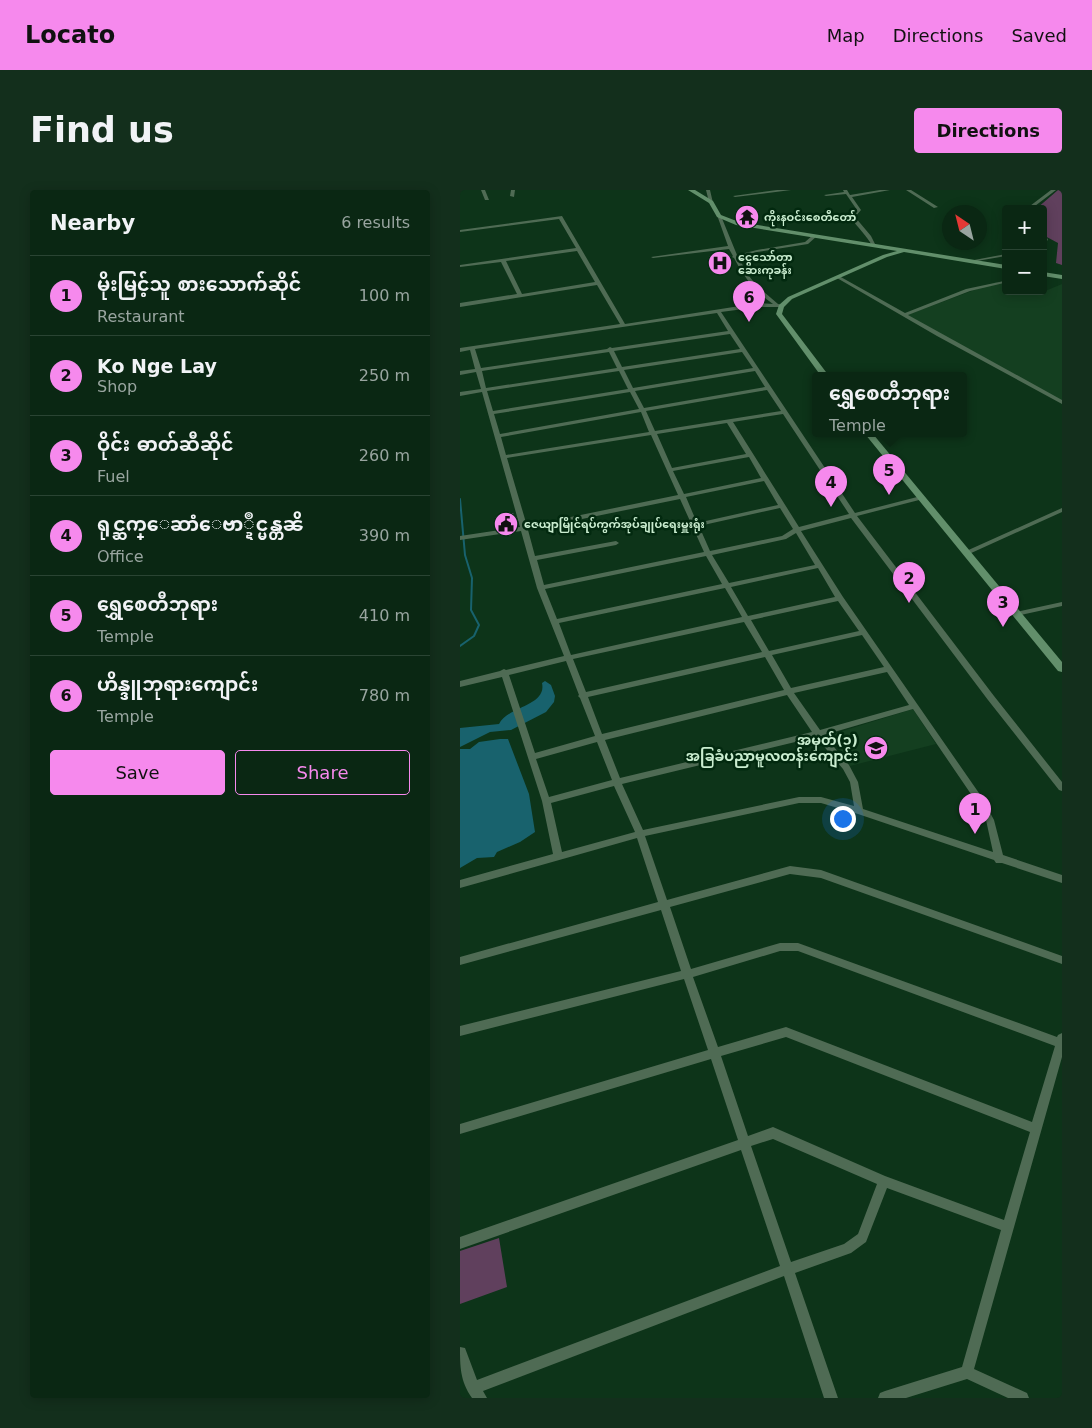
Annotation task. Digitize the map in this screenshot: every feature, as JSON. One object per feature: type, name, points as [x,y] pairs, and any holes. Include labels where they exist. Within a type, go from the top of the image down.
[{"type":"main road","points":[[691,190],[711,202],[719,216],[738,224],[1002,266]]},
{"type":"main road","points":[[823,372],[779,314],[781,306],[790,298],[893,253],[908,251]]},
{"type":"main road","points":[[1047,275],[1062,277]]},
{"type":"main road","points":[[871,437],[1062,669]]},
{"type":"street","points":[[483,190],[487,199]]},
{"type":"street","points":[[512,196],[513,190]]},
{"type":"street","points":[[708,190],[711,202]]},
{"type":"street","points":[[735,196],[788,190]]},
{"type":"street","points":[[826,195],[888,190]]},
{"type":"street","points":[[908,190],[936,207]]},
{"type":"street","points":[[1033,205],[1054,190]]},
{"type":"street","points":[[847,193],[859,210],[853,217],[856,224],[870,236],[874,245]]},
{"type":"street","points":[[719,216],[734,257],[765,298],[781,306]]},
{"type":"street","points":[[460,231],[560,217],[623,325]]},
{"type":"street","points":[[734,257],[806,243],[815,236]]},
{"type":"street","points":[[653,257],[730,247]]},
{"type":"street","points":[[460,266],[578,249]]},
{"type":"street","points":[[971,261],[1002,256]]},
{"type":"street","points":[[503,260],[520,295]]},
{"type":"street","points":[[839,277],[1062,402]]},
{"type":"street","points":[[904,315],[968,290],[1002,282]]},
{"type":"street","points":[[460,304],[599,283]]},
{"type":"street","points":[[460,350],[759,305],[781,306]]},
{"type":"street","points":[[718,311],[852,514],[991,698],[1062,788]]},
{"type":"street","points":[[460,373],[732,332]]},
{"type":"street","points":[[472,348],[492,413],[522,528],[541,588],[582,696],[640,834],[662,905],[831,1398]]},
{"type":"street","points":[[610,349],[643,411],[708,554],[790,691],[818,734],[846,767],[854,782],[860,811]]},
{"type":"street","points":[[460,394],[744,350]]},
{"type":"street","points":[[492,413],[756,369]]},
{"type":"street","points":[[497,436],[768,388]]},
{"type":"street","points":[[504,457],[783,412]]},
{"type":"street","points":[[729,421],[819,566],[986,813],[990,820],[999,860]]},
{"type":"street","points":[[669,470],[750,455]]},
{"type":"street","points":[[460,538],[522,528],[765,479]]},
{"type":"street","points":[[541,588],[784,538],[796,530],[852,514],[921,498]]},
{"type":"street","points":[[695,526],[781,506]]},
{"type":"street","points":[[967,552],[1062,510]]},
{"type":"street","points":[[532,559],[616,543]]},
{"type":"street","points":[[554,622],[819,566]]},
{"type":"street","points":[[460,684],[504,672],[840,598]]},
{"type":"street","points":[[1016,614],[1062,604]]},
{"type":"street","points":[[582,696],[769,655],[863,632]]},
{"type":"street","points":[[531,757],[600,737],[890,669]]},
{"type":"street","points":[[504,672],[546,801],[558,857]]},
{"type":"street","points":[[546,801],[818,734],[914,706]]},
{"type":"street","points":[[460,884],[640,834],[798,800],[821,800],[860,811],[999,860],[1062,879]]},
{"type":"street","points":[[460,961],[790,870],[821,874],[1062,960]]},
{"type":"street","points":[[460,1031],[687,974],[780,947],[798,947],[1061,1041],[967,1372]]},
{"type":"street","points":[[460,1129],[786,1032],[1035,1129]]},
{"type":"street","points":[[460,1243],[773,1133],[884,1181],[1008,1227]]},
{"type":"street","points":[[460,1353],[476,1393],[787,1269],[847,1249],[862,1238],[884,1181]]},
{"type":"street","points":[[885,1398],[967,1372],[1022,1398]]},
{"type":"shaded area","points":[[1058,190],[1062,190],[1062,265],[1056,263],[1058,243],[1047,237],[1047,205],[1041,205]]},
{"type":"shaded area","points":[[996,282],[1002,284],[1002,295],[1047,295],[1047,290],[1062,284],[1062,401],[907,315]]},
{"type":"shaded area","points":[[913,709],[936,744],[850,766],[830,735]]},
{"type":"shaded area","points":[[499,1238],[507,1287],[460,1304],[460,1251]]},
{"type":"water","points":[[545,681],[551,685],[555,696],[554,702],[546,712],[511,730],[490,732],[460,747],[460,728],[499,724],[510,713],[539,697],[542,691],[542,683]]},
{"type":"water","points":[[508,739],[529,794],[535,832],[520,842],[497,852],[494,857],[477,858],[460,868],[460,749],[470,749],[479,742]]},
{"type":"waterway","points":[[460,499],[465,555],[472,578],[471,610],[479,625],[474,636],[460,646]]},
{"type":"place","name":"ကိုးနဝင်းစေတီတော်","points":[[747,217]]},
{"type":"place","name":"ငွေသော်တာ ဆေးကုခန်း","points":[[720,263]]},
{"type":"place","name":"ဟိန္ဒူဘုရားကျောင်း","points":[[749,322]]},
{"type":"place","name":"ရွှေစေတီဘုရား","points":[[889,495]]},
{"type":"place","name":"ရုင္ဆက္ေဆာံေဗာ္ဍဳင္မန္တၼိ","points":[[831,507]]},
{"type":"place","name":"ဇေယျာမြိုင်ရပ်ကွက်အုပ်ချုပ်ရေးမှူးရုံး","points":[[506,524]]},
{"type":"place","name":"Ko Nge Lay","points":[[909,603]]},
{"type":"place","name":"ဝိုင်း ဓာတ်ဆီဆိုင်","points":[[1003,627]]},
{"type":"place","name":"အမှတ်(၁) အခြခံပညာမူလတန်းကျောင်း","points":[[876,748]]},
{"type":"place","name":"မိုးမြင့်သူ စားသောက်ဆိုင်","points":[[975,834]]}]
